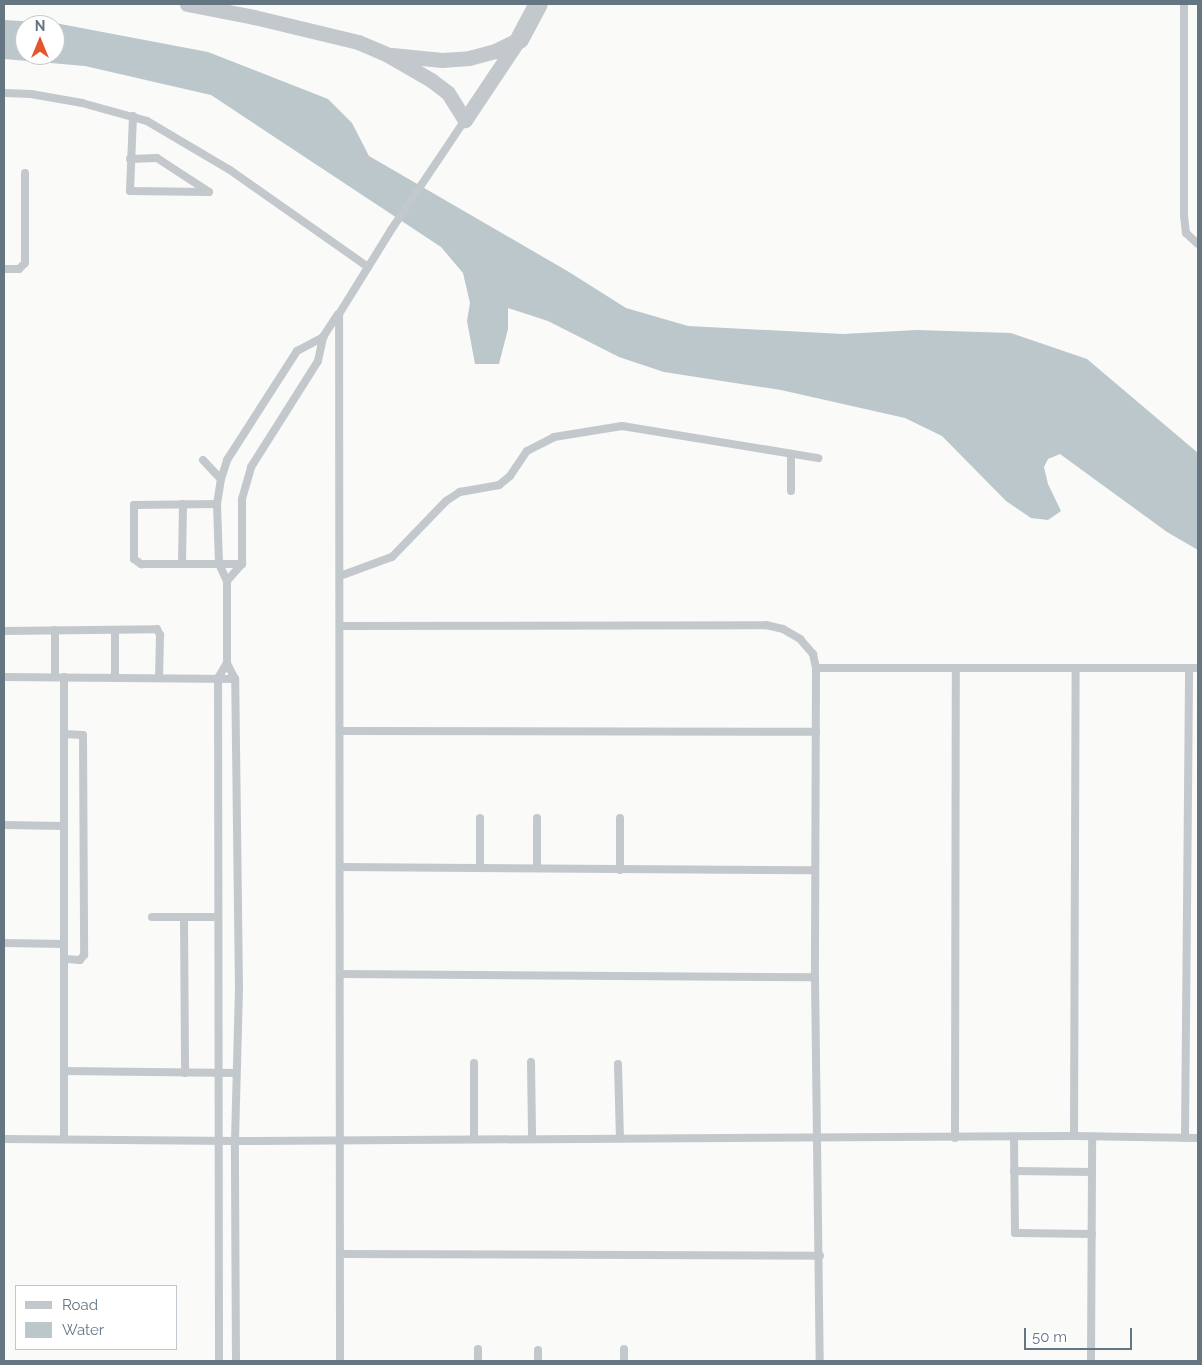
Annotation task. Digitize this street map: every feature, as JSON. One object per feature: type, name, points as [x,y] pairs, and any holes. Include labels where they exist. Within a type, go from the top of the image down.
[{"type":"street","points":[[186,4],[327,33],[358,42],[386,54],[431,80],[448,93],[465,120],[519,39],[538,4]]},
{"type":"street","points":[[386,54],[442,60],[468,58],[495,50],[519,39]]},
{"type":"lane","points":[[1184,4],[1184,215],[1186,233],[1198,244]]},
{"type":"lane","points":[[4,93],[31,94],[82,103],[133,116],[147,122],[230,170],[368,267]]},
{"type":"lane","points":[[130,159],[157,158],[210,192],[130,191],[130,159],[133,116]]},
{"type":"lane","points":[[227,581],[242,564],[242,499],[251,467],[318,361],[323,337],[391,230],[465,120]]},
{"type":"lane","points":[[4,269],[19,269],[26,263],[26,172]]},
{"type":"lane","points":[[339,314],[341,731],[340,1361]]},
{"type":"lane","points":[[236,1361],[235,1141],[238,990],[235,679],[227,663],[227,581],[218,564],[217,504],[221,479],[227,460],[297,351],[323,337]]},
{"type":"lane","points":[[340,576],[392,557],[446,501],[460,492],[486,489],[499,485],[510,476],[527,451],[554,437],[622,426],[681,434],[791,455],[818,458]]},
{"type":"lane","points":[[791,455],[791,491]]},
{"type":"lane","points":[[203,460],[221,479]]},
{"type":"lane","points":[[182,564],[183,504]]},
{"type":"lane","points":[[217,504],[134,505],[134,559],[141,564],[242,564]]},
{"type":"lane","points":[[340,626],[766,625],[782,629],[800,639],[812,654],[816,668],[815,977],[819,1138],[820,1361]]},
{"type":"lane","points":[[55,630],[64,734],[64,1139]]},
{"type":"lane","points":[[115,630],[115,678]]},
{"type":"lane","points":[[4,631],[159,631],[159,678]]},
{"type":"lane","points":[[219,1361],[217,1072],[218,678],[227,663]]},
{"type":"lane","points":[[816,668],[1198,668]]},
{"type":"lane","points":[[955,1138],[956,668]]},
{"type":"lane","points":[[1074,1136],[1076,668]]},
{"type":"lane","points":[[1185,1138],[1189,668]]},
{"type":"lane","points":[[4,677],[235,679]]},
{"type":"lane","points":[[341,731],[816,732]]},
{"type":"lane","points":[[64,734],[83,735],[84,955],[80,960],[64,959]]},
{"type":"lane","points":[[480,818],[480,868]]},
{"type":"lane","points":[[537,818],[537,868]]},
{"type":"lane","points":[[620,818],[620,870]]},
{"type":"lane","points":[[4,826],[64,826]]},
{"type":"lane","points":[[340,867],[815,870]]},
{"type":"lane","points":[[152,917],[218,917]]},
{"type":"lane","points":[[184,917],[185,1073]]},
{"type":"lane","points":[[4,943],[64,944]]},
{"type":"lane","points":[[340,974],[815,977]]},
{"type":"lane","points":[[531,1062],[532,1138]]},
{"type":"lane","points":[[474,1063],[474,1138]]},
{"type":"lane","points":[[618,1064],[620,1138]]},
{"type":"lane","points":[[64,1071],[236,1073]]},
{"type":"lane","points":[[4,1139],[235,1141],[474,1138],[955,1138],[1074,1136],[1198,1138]]},
{"type":"lane","points":[[1014,1137],[1015,1233],[1092,1234]]},
{"type":"lane","points":[[1091,1361],[1092,1137]]},
{"type":"lane","points":[[1014,1171],[1092,1172]]},
{"type":"lane","points":[[340,1254],[820,1256]]},
{"type":"lane","points":[[478,1349],[478,1361]]},
{"type":"lane","points":[[624,1349],[624,1361]]},
{"type":"lane","points":[[538,1350],[538,1361]]},
{"type":"water","points":[[4,20],[15,21],[15,60],[4,59]]},
{"type":"water","points":[[65,25],[208,52],[328,99],[352,123],[369,156],[569,272],[626,308],[688,326],[843,334],[917,330],[1011,333],[1087,359],[1198,453],[1198,550],[1167,532],[1060,454],[1048,459],[1044,467],[1048,484],[1061,511],[1048,520],[1031,518],[1006,501],[942,436],[905,418],[781,390],[664,372],[619,357],[548,321],[508,308],[508,329],[499,364],[475,364],[467,321],[470,303],[463,273],[441,247],[211,95],[85,66],[65,64]]}]
